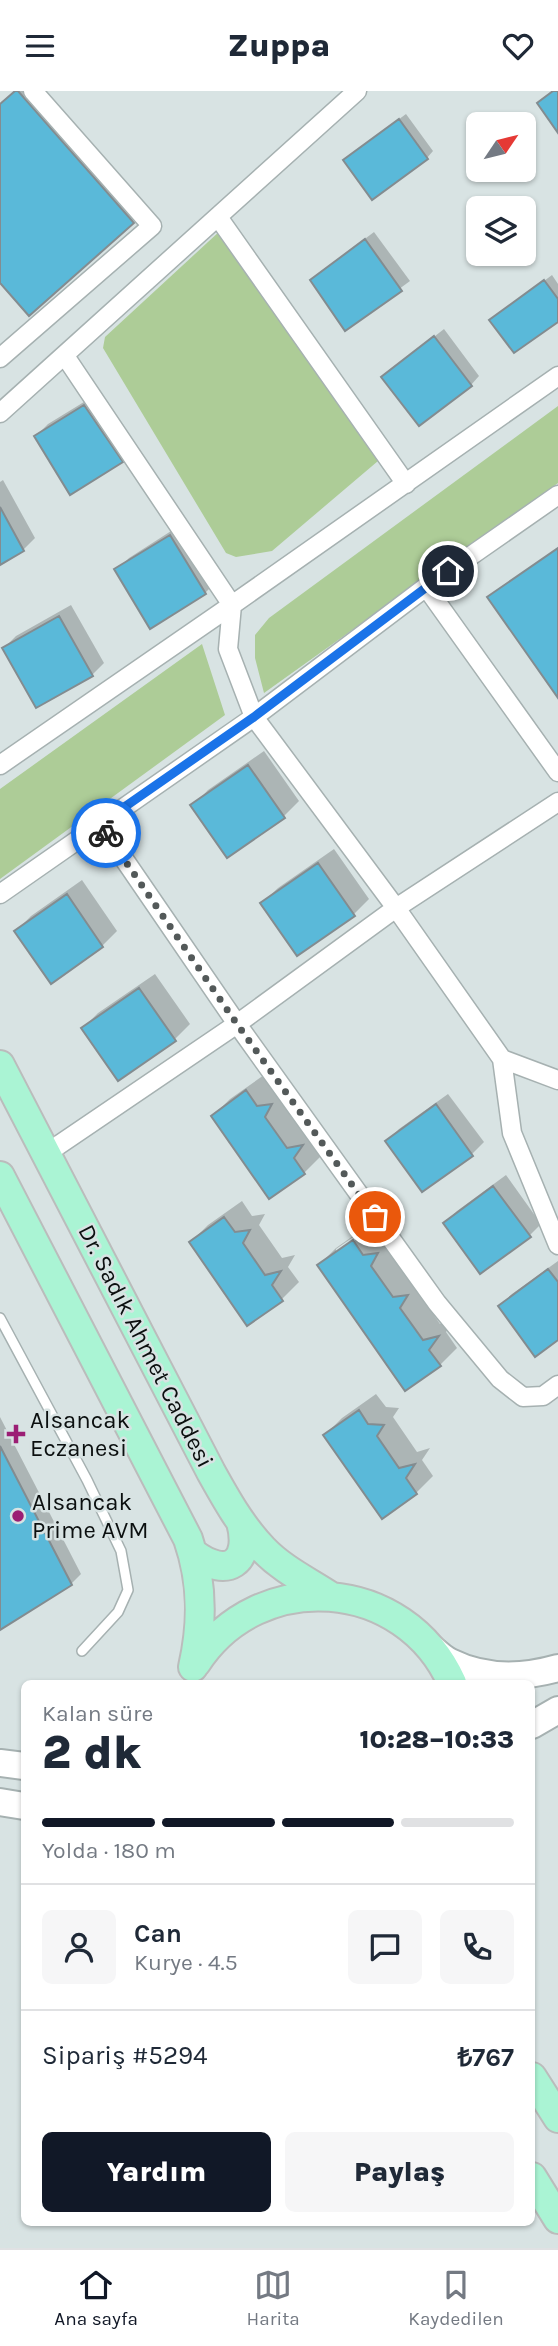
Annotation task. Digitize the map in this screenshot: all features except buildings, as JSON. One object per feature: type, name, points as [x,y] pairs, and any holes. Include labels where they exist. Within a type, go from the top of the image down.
[{"type":"main road","name":"Dr. Sadık Ahmet Caddesi","points":[[0,1065],[211,1472],[240,1522],[264,1550],[286,1569],[330,1596]]},
{"type":"main road","name":"Dr. Sadık Ahmet Caddesi","points":[[0,1176],[179,1519],[194,1554],[201,1616],[199,1637],[189,1675]]},
{"type":"main road","points":[[194,1554],[212,1565],[222,1567],[232,1564],[241,1556],[245,1546],[240,1522]]},
{"type":"main road","points":[[189,1675],[220,1633],[246,1614],[287,1599],[330,1596],[375,1608],[402,1623],[449,1662],[479,1672],[512,1679],[558,1668]]},
{"type":"main road","points":[[426,1643],[450,1680]]},
{"type":"main road","points":[[0,1763],[21,1766]]},
{"type":"main road","points":[[0,1802],[21,1806]]},
{"type":"main road","points":[[535,2082],[558,2118]]},
{"type":"main road","points":[[535,2182],[558,2220]]},
{"type":"street","points":[[0,358],[152,226],[33,91]]},
{"type":"street","points":[[0,413],[358,91]]},
{"type":"street","points":[[218,217],[406,484]]},
{"type":"street","points":[[65,356],[232,605],[228,649],[254,717],[396,908],[502,1059],[512,1133],[558,1245]]},
{"type":"street","points":[[0,765],[558,376]]},
{"type":"street","points":[[0,894],[254,717],[426,587],[558,495]]},
{"type":"street","points":[[426,587],[558,772]]},
{"type":"street","points":[[47,1153],[237,1024],[396,908],[558,802]]},
{"type":"street","points":[[100,824],[237,1024],[437,1303],[500,1379],[523,1397],[543,1395],[558,1385]]},
{"type":"street","points":[[502,1059],[558,1080]]},
{"type":"lane","points":[[0,1318],[87,1480],[121,1551],[128,1590],[118,1612],[82,1651]]},
{"type":"green space","points":[[221,230],[378,461],[272,551],[236,557],[226,553],[103,348],[105,337]]},
{"type":"green space","points":[[558,406],[558,483],[264,693],[255,658],[255,635],[269,618]]},
{"type":"green space","points":[[202,644],[225,715],[0,879],[0,789]]},
{"type":"way so far","points":[[106,833],[237,1024],[375,1217]]},
{"type":"place","name":"Alsancak Eczanesi","points":[[16,1434]]},
{"type":"place","name":"Alsancak Prime AVM","points":[[18,1516]]},
{"type":"route","points":[[106,833],[100,824],[254,717],[448,571]]}]
